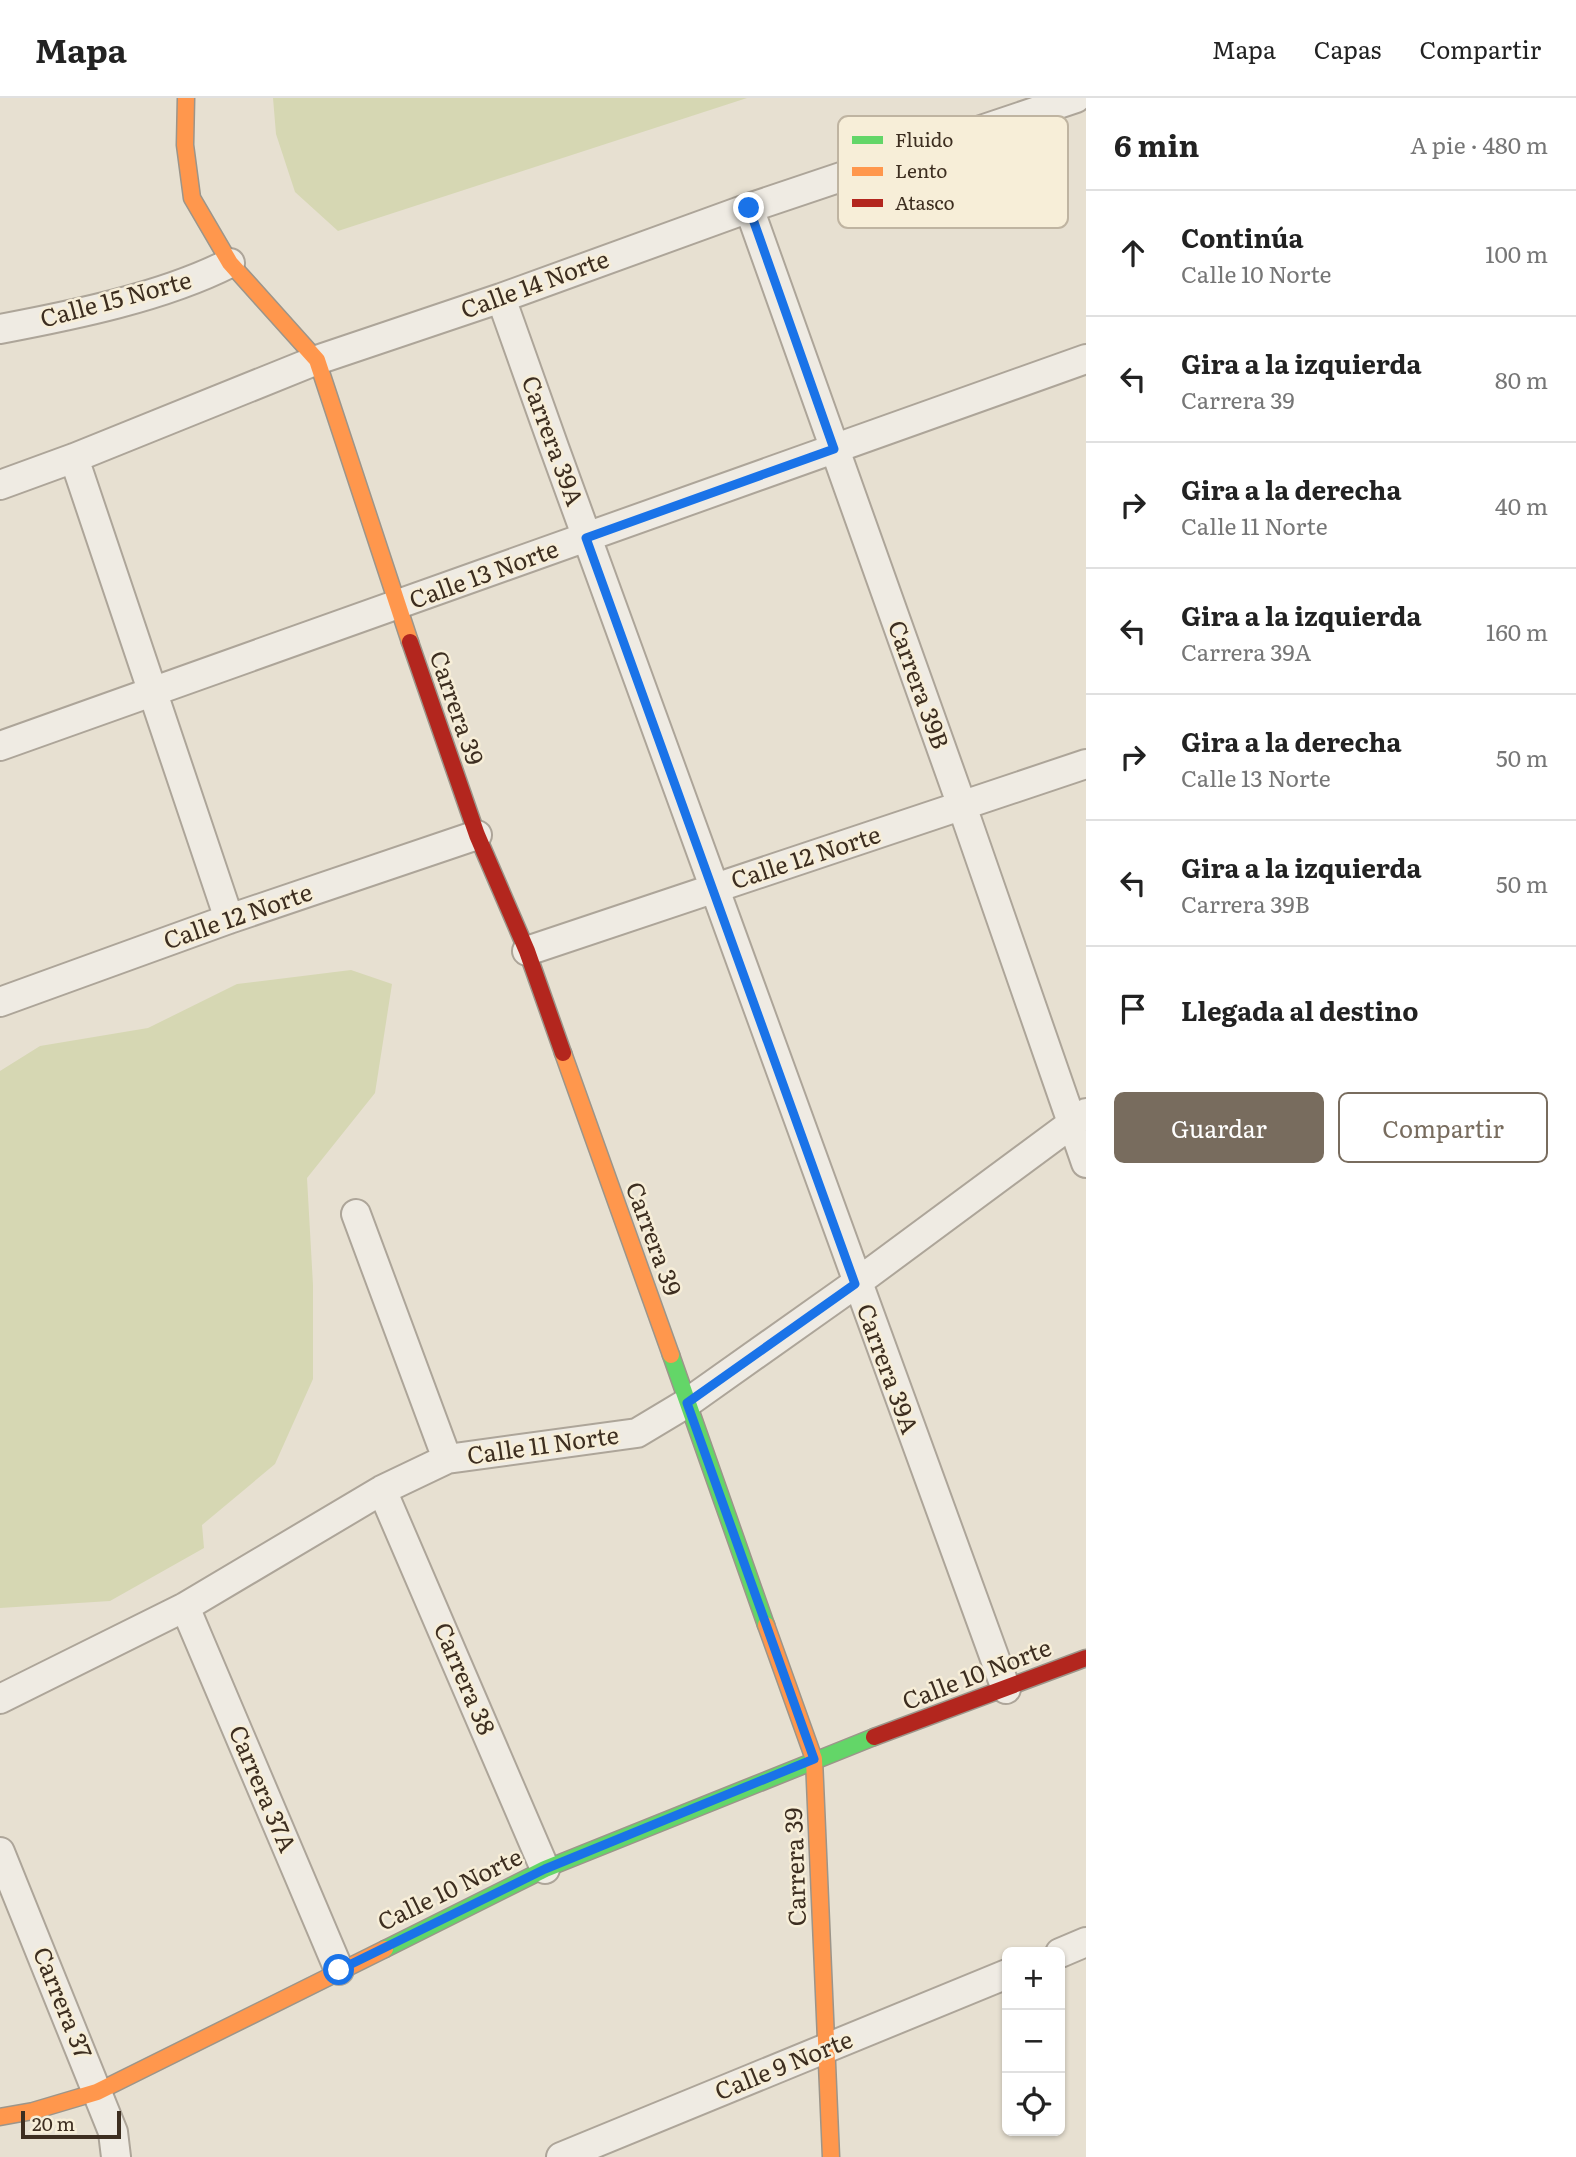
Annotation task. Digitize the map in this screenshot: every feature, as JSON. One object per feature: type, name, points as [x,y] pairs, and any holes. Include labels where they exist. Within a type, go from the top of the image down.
[{"type":"street","points":[[186,98],[185,145],[192,198],[230,263],[317,360]]},
{"type":"street","name":"Calle 14 Norte","points":[[1022,116],[1076,98]]},
{"type":"street","name":"Calle 14 Norte","points":[[0,485],[317,360],[501,298],[838,178]]},
{"type":"street","name":"Carrera 39B","points":[[749,208],[962,806],[1079,1118],[1086,1163]]},
{"type":"street","name":"Calle 15 Norte","points":[[0,329],[151,294],[201,278],[230,263]]},
{"type":"street","name":"Carrera 39A","points":[[501,298],[711,889],[1006,1689]]},
{"type":"street","name":"Carrera 39","points":[[317,360],[397,606],[477,835],[527,951],[814,1759],[831,2157]]},
{"type":"street","name":"Calle 13 Norte","points":[[0,746],[1085,362]]},
{"type":"street","points":[[74,458],[229,919]]},
{"type":"street","name":"Calle 12 Norte","points":[[527,951],[1086,764]]},
{"type":"street","name":"Calle 12 Norte","points":[[0,1002],[229,919],[477,835]]},
{"type":"street","name":"Calle 11 Norte","points":[[0,1699],[185,1607],[383,1490],[447,1459],[637,1433],[687,1403],[855,1284],[1079,1118]]},
{"type":"street","points":[[356,1214],[447,1459]]},
{"type":"street","name":"Carrera 38","points":[[383,1490],[545,1869]]},
{"type":"street","name":"Carrera 37A","points":[[185,1607],[339,1970]]},
{"type":"street","name":"Calle 10 Norte","points":[[0,2117],[33,2111],[97,2092],[545,1869],[814,1759],[1086,1658]]},
{"type":"street","name":"Carrera 37","points":[[0,1852],[113,2132],[116,2157]]},
{"type":"street","points":[[1065,1951],[1086,1942]]},
{"type":"street","name":"Calle 9 Norte","points":[[561,2157],[1002,1977]]},
{"type":"green space","points":[[273,98],[747,98],[338,231],[295,192],[276,134]]},
{"type":"green space","points":[[351,970],[392,984],[375,1093],[307,1178],[313,1285],[313,1379],[275,1464],[202,1525],[204,1548],[110,1601],[0,1608],[0,1071],[40,1046],[148,1028],[237,984]]},
{"type":"traffic: fast","points":[[671,1355],[766,1625]]},
{"type":"traffic: fast","points":[[385,1949],[545,1869],[874,1737]]},
{"type":"traffic: slow","points":[[186,98],[185,145],[192,198],[230,263],[317,360],[410,642]]},
{"type":"traffic: slow","points":[[563,1053],[671,1355]]},
{"type":"traffic: slow","points":[[766,1625],[814,1759],[831,2157]]},
{"type":"traffic: slow","points":[[0,2117],[33,2111],[97,2092],[385,1949]]},
{"type":"traffic: jam","points":[[410,642],[477,835],[527,951],[563,1053]]},
{"type":"traffic: jam","points":[[874,1737],[1086,1658]]},
{"type":"route","points":[[339,1970],[545,1869],[814,1759],[687,1403],[855,1284],[586,538],[834,449],[749,208]]}]
